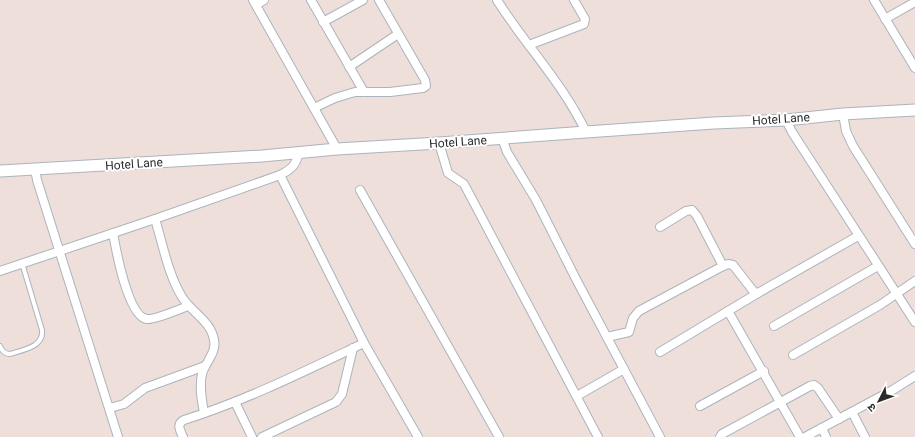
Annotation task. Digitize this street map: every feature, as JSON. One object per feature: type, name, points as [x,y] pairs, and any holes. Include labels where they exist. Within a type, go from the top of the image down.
[{"type":"street","points":[[264,0],[254,2],[337,149]]},
{"type":"street","points":[[311,0],[364,92]]},
{"type":"street","points":[[323,22],[363,0]]},
{"type":"street","points":[[314,108],[343,95],[355,92],[390,92],[423,88],[426,86],[425,80],[379,0]]},
{"type":"street","points":[[497,0],[508,18],[557,82],[576,112],[586,132]]},
{"type":"street","points":[[529,45],[584,24],[585,19],[574,0]]},
{"type":"street","points":[[874,0],[915,68]]},
{"type":"street","points":[[885,19],[915,2]]},
{"type":"street","points":[[349,67],[398,34]]},
{"type":"street","name":"Hotel Lane","points":[[0,171],[36,175],[75,168],[262,156],[297,158],[337,149],[442,153],[586,132],[730,122],[789,126],[915,110]]},
{"type":"street","points":[[843,119],[853,146],[915,244]]},
{"type":"street","points":[[789,126],[858,236],[915,322]]},
{"type":"street","points":[[504,144],[539,206],[660,437]]},
{"type":"street","points":[[442,153],[448,173],[463,182],[598,437]]},
{"type":"street","points":[[0,271],[280,175],[289,170],[297,158]]},
{"type":"street","points":[[36,175],[118,437]]},
{"type":"street","points":[[280,175],[364,343],[418,437]]},
{"type":"street","points":[[360,190],[500,437]]},
{"type":"street","points":[[660,227],[686,211],[692,210],[697,216],[723,266]]},
{"type":"street","points":[[155,219],[173,277],[181,296],[188,306],[207,323],[215,342],[202,374],[200,385],[204,413]]},
{"type":"street","points":[[113,233],[128,295],[141,317],[149,320],[188,306]]},
{"type":"street","points":[[660,352],[758,293],[858,236]]},
{"type":"street","points":[[607,337],[629,332],[633,318],[639,311],[728,264],[733,265],[754,292],[758,293]]},
{"type":"street","points":[[774,326],[878,266]]},
{"type":"street","points":[[793,355],[880,305],[915,281]]},
{"type":"street","points":[[728,311],[764,371],[800,437]]},
{"type":"street","points":[[183,437],[179,428],[180,423],[184,420],[235,402],[279,384],[364,343]]},
{"type":"street","points":[[262,437],[336,402],[342,394],[353,348]]},
{"type":"street","points":[[110,408],[128,402],[145,388],[205,366]]},
{"type":"street","points":[[576,396],[624,369]]},
{"type":"street","points":[[700,406],[764,371]]},
{"type":"street","points":[[805,437],[891,391],[915,376]]},
{"type":"street","points":[[720,437],[722,434],[814,385],[823,394],[839,419]]},
{"type":"street","points":[[235,402],[252,437]]},
{"type":"street","points":[[852,412],[865,437]]},
{"type":"street","points":[[822,428],[826,437]]},
{"type":"lane","points":[[0,346],[6,354],[10,354],[36,344],[43,336],[22,263]]}]
